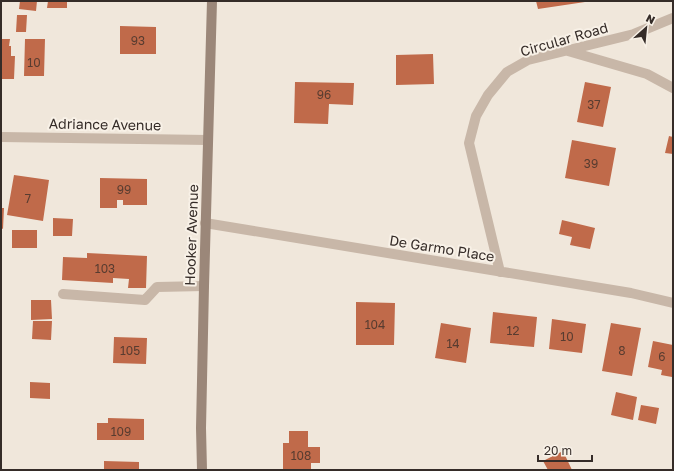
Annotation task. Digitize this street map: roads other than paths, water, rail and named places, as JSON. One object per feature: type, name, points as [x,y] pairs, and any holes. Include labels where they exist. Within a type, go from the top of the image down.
[{"type":"street","name":"Hooker Avenue","points":[[202,470],[201,436],[205,223],[212,1]]},
{"type":"street","name":"Circular Road","points":[[500,272],[468,143],[476,116],[488,94],[507,72],[528,60],[634,34],[673,18]]},
{"type":"street","points":[[567,50],[646,74],[673,88]]},
{"type":"street","name":"Adriance Avenue","points":[[1,137],[208,140]]},
{"type":"street","name":"De Garmo Place","points":[[205,223],[631,293],[673,303]]},
{"type":"street","points":[[63,294],[145,300],[157,287],[204,286]]}]
